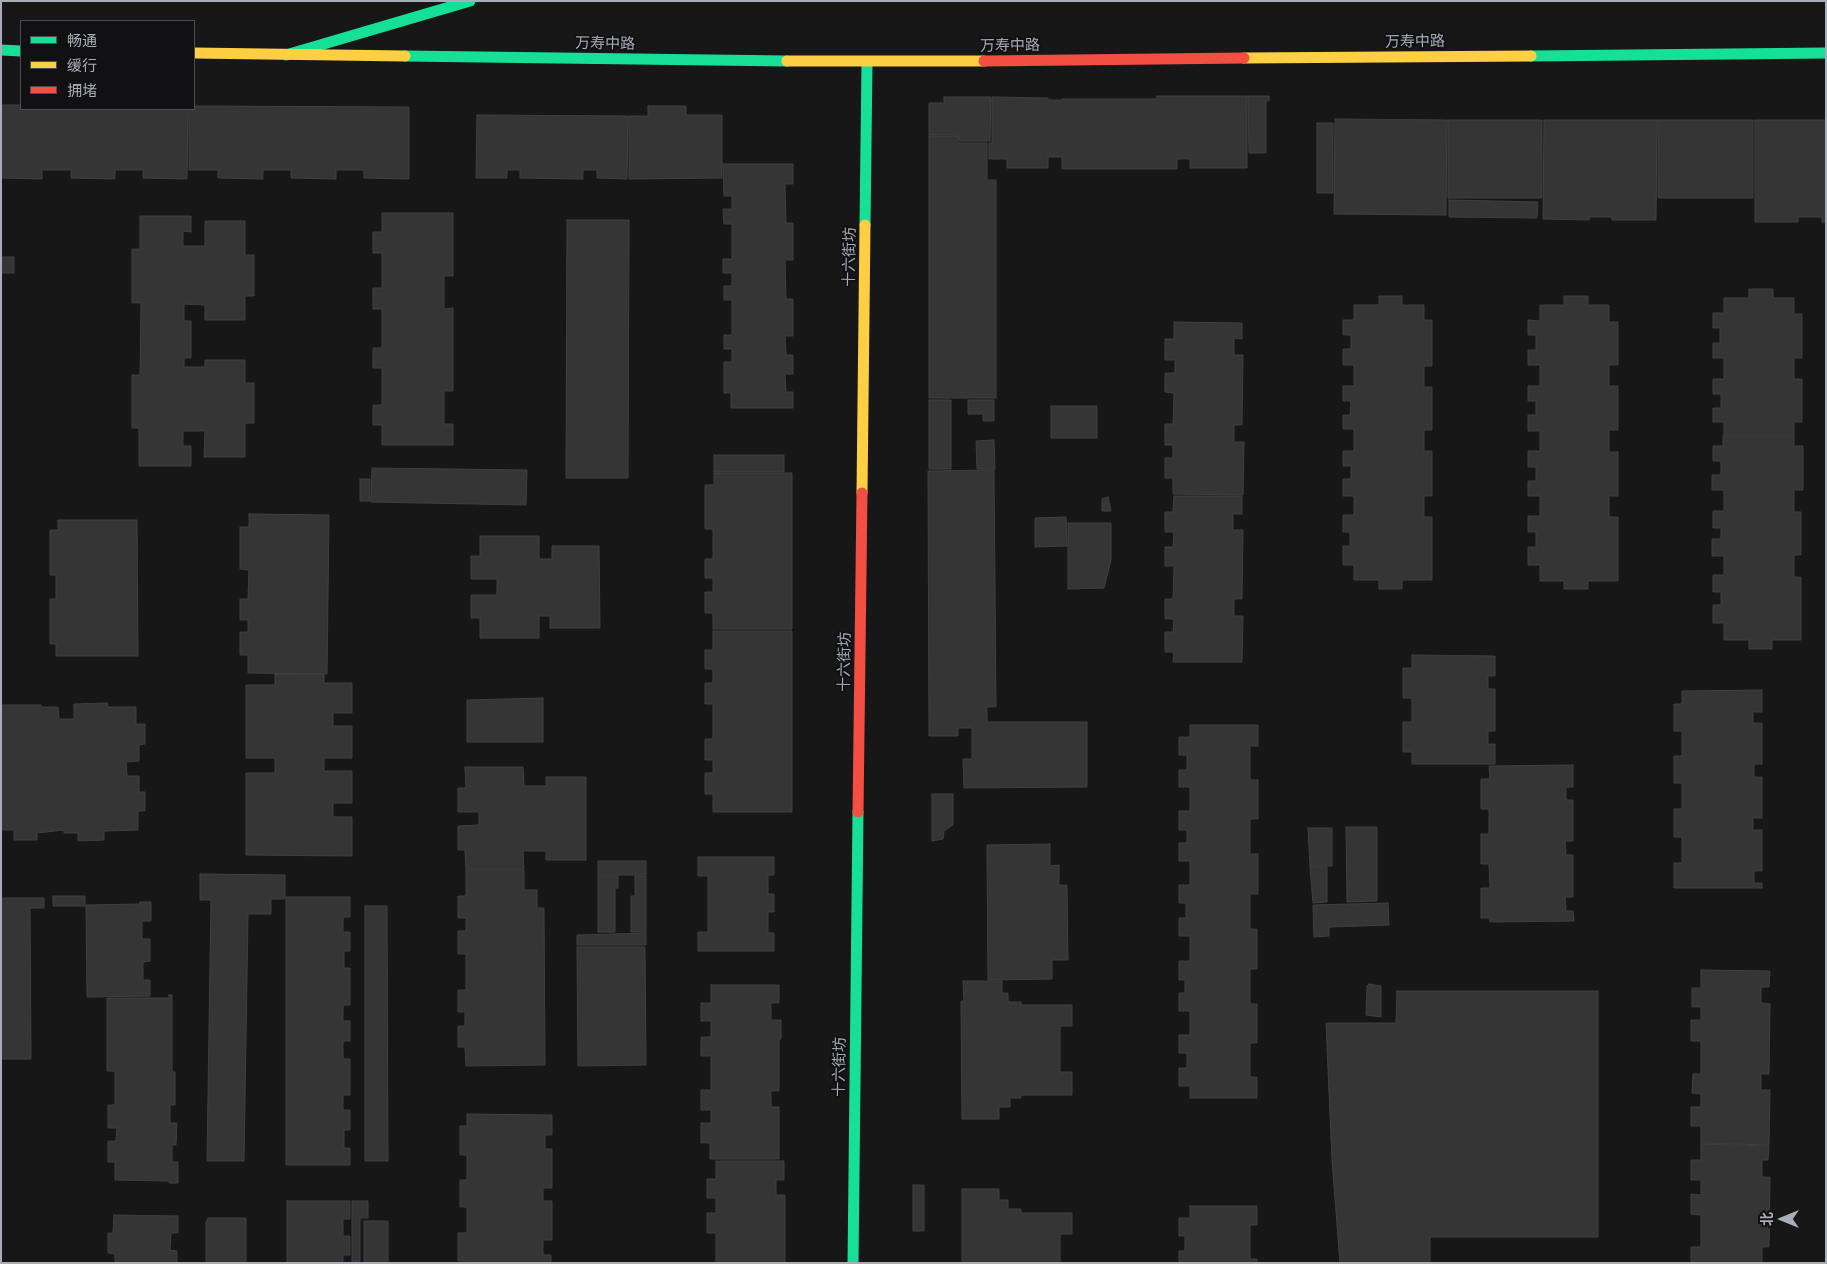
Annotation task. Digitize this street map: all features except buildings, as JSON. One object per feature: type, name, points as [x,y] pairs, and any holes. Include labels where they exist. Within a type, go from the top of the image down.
[{"type":"main road","points":[[286,55],[470,1]]},
{"type":"main road","points":[[1,50],[20,51]]},
{"type":"main road","name":"万寿中路","points":[[195,53],[867,62],[1826,53]]},
{"type":"main road","name":"十六街坊","points":[[853,1263],[867,62]]},
{"type":"traffic: fast","points":[[286,55],[470,1]]},
{"type":"traffic: fast","points":[[1,50],[20,51]]},
{"type":"traffic: fast","points":[[1531,56],[1826,53]]},
{"type":"traffic: fast","points":[[405,56],[787,61]]},
{"type":"traffic: fast","points":[[865,225],[867,62]]},
{"type":"traffic: fast","points":[[853,1263],[858,812]]},
{"type":"traffic: slow","points":[[195,53],[405,56]]},
{"type":"traffic: slow","points":[[1244,58],[1531,56]]},
{"type":"traffic: slow","points":[[787,61],[984,61]]},
{"type":"traffic: slow","points":[[862,493],[865,225]]},
{"type":"traffic: jam","points":[[984,61],[1244,58]]},
{"type":"traffic: jam","points":[[858,812],[862,493]]}]
